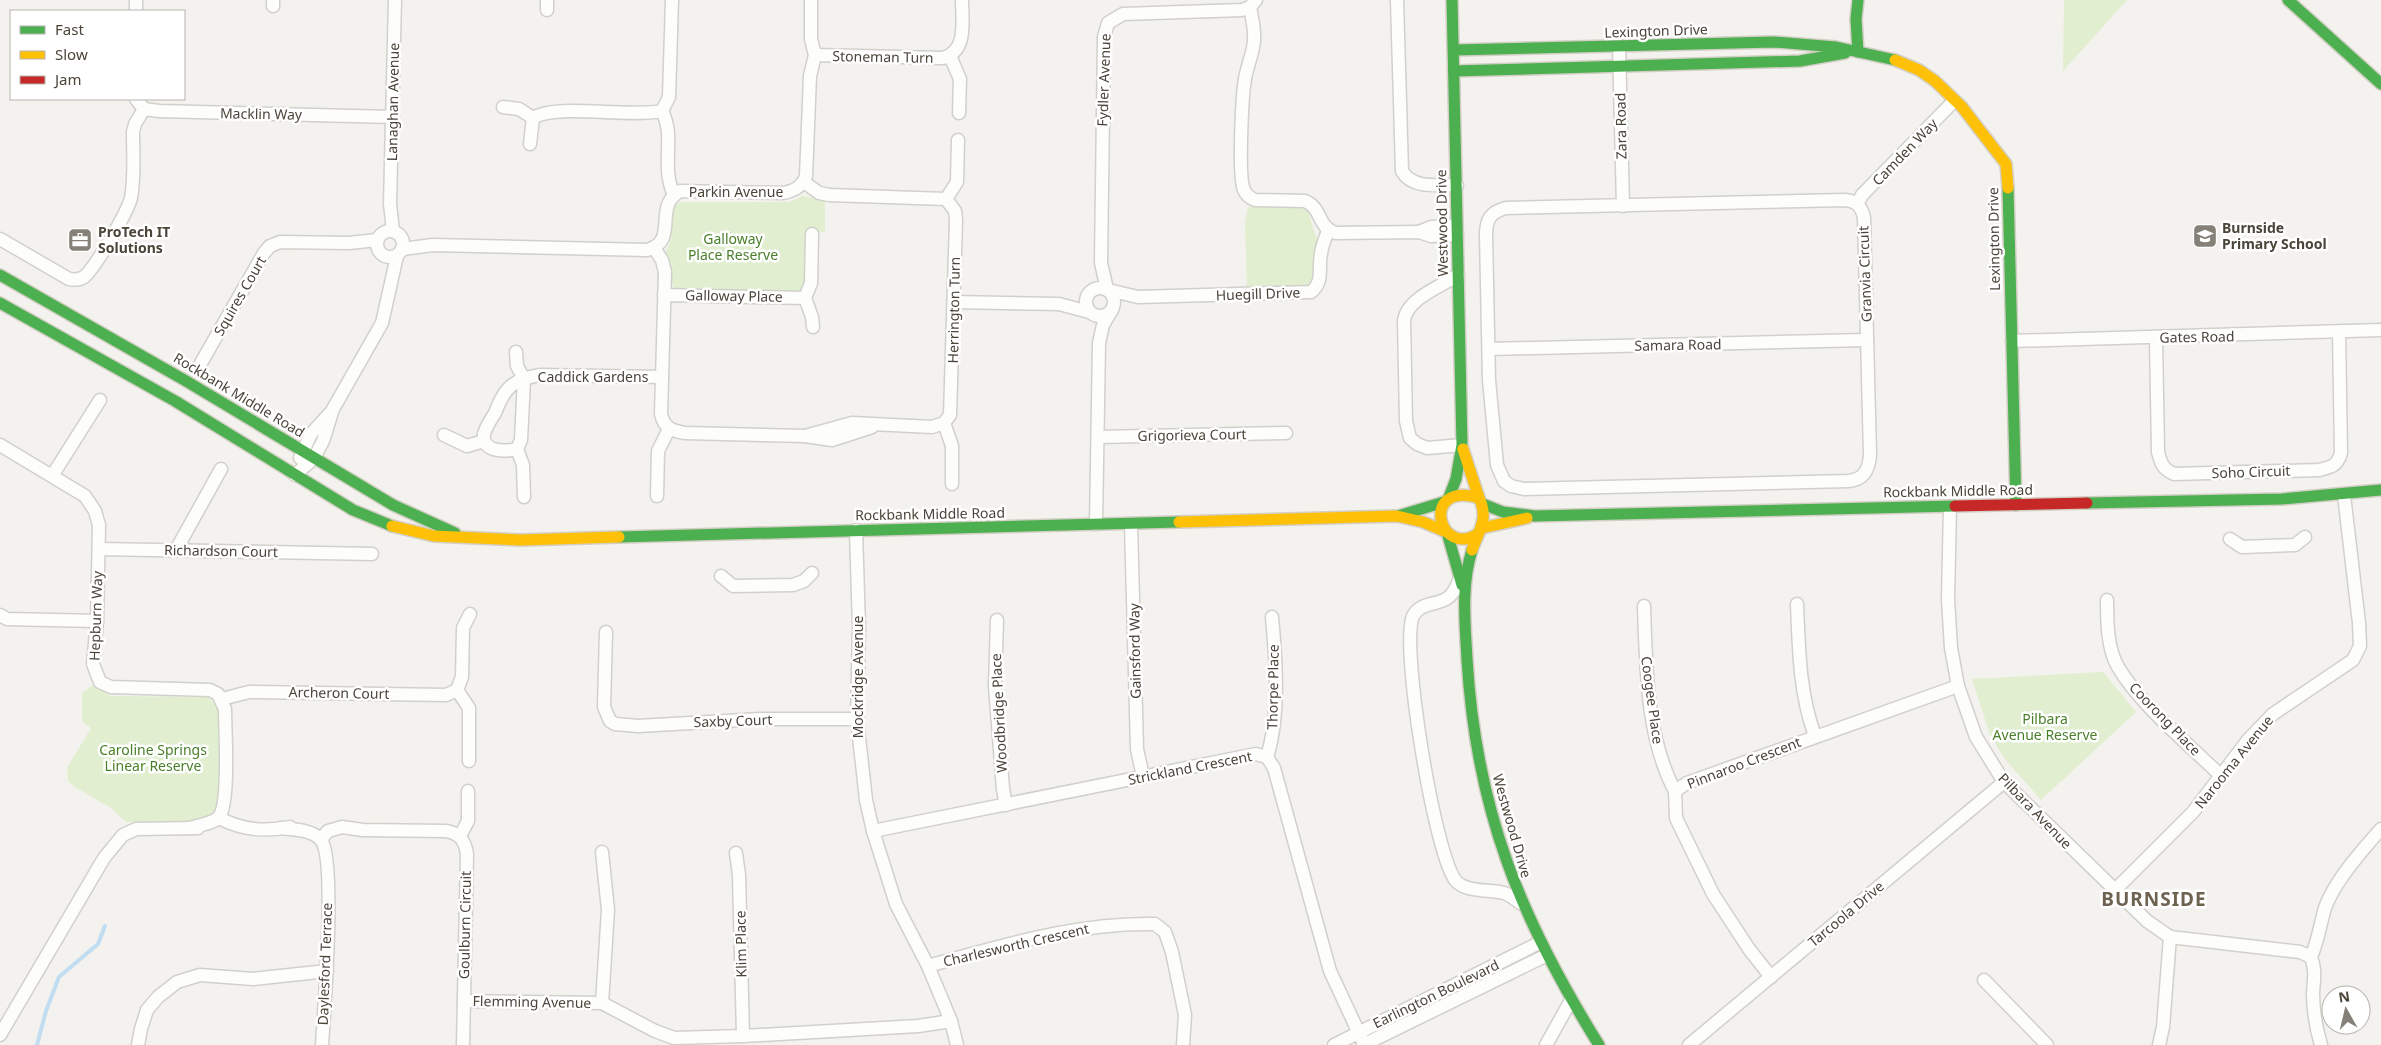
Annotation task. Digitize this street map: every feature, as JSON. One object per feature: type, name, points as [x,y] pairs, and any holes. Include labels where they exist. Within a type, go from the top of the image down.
[{"type":"street","name":"Lanaghan Avenue","points":[[295,475],[314,458],[333,409],[382,323],[389,286],[395,0]]},
{"type":"street","points":[[672,0],[669,97],[662,111],[668,129],[667,172],[674,195]]},
{"type":"street","points":[[811,0],[811,39],[815,55],[810,76],[806,176],[804,182],[819,193],[829,195],[946,199],[957,182],[958,140]]},
{"type":"street","name":"Stoneman Turn","points":[[815,55],[943,58],[950,56],[960,44],[962,0]]},
{"type":"street","points":[[1397,0],[1402,171],[1406,178],[1414,183],[1457,185]]},
{"type":"street","name":"Westwood Drive","points":[[1446,499],[1456,478],[1462,445],[1452,0]]},
{"type":"street","points":[[1858,0],[1856,19],[1858,52]]},
{"type":"street","points":[[2288,0],[2381,84]]},
{"type":"street","points":[[1253,3],[1254,43],[1244,79],[1241,115],[1243,190],[1248,196],[1255,200],[1305,202],[1311,204],[1316,207],[1320,220],[1328,231],[1335,233],[1419,232],[1431,236],[1456,230]]},
{"type":"street","name":"Fydler Avenue","points":[[1108,290],[1101,264],[1104,37],[1108,23],[1122,14],[1232,11],[1253,3]]},
{"type":"street","name":"Lexington Drive","points":[[1454,50],[1774,42],[1819,44],[1896,61],[1934,80],[1954,101],[2006,164],[2008,176],[2016,505]]},
{"type":"street","name":"Zara Road","points":[[1619,47],[1623,206]]},
{"type":"street","name":"Lexington Drive","points":[[1454,71],[1800,61],[1858,52]]},
{"type":"street","name":"Stoneman Turn","points":[[950,56],[960,79],[959,113]]},
{"type":"street","name":"Camden Way","points":[[1857,204],[1862,195],[1954,101]]},
{"type":"street","name":"Macklin Way","points":[[140,104],[159,112],[392,117]]},
{"type":"street","points":[[0,239],[69,279],[80,279],[85,276],[96,262],[129,204],[132,189],[133,132],[140,104]]},
{"type":"street","points":[[503,107],[519,109],[532,118]]},
{"type":"street","points":[[532,118],[549,112],[646,114],[662,111]]},
{"type":"street","points":[[530,144],[532,118]]},
{"type":"street","name":"Parkin Avenue","points":[[654,248],[663,239],[666,210],[674,195],[686,190],[783,193],[798,189],[804,182]]},
{"type":"street","name":"Herrington Turn","points":[[944,423],[950,415],[952,408],[956,220],[955,211],[946,199]]},
{"type":"street","name":"Granvia Circuit","points":[[1845,200],[1857,204],[1861,208],[1864,218],[1867,340],[1869,464],[1866,472],[1858,479],[1848,481],[1517,488],[1504,481],[1497,465],[1489,380],[1486,224],[1493,213],[1506,208],[1623,206],[1845,200]]},
{"type":"street","name":"Huegill Drive","points":[[1108,290],[1138,297],[1311,292],[1316,288],[1320,280],[1320,258],[1328,231]]},
{"type":"street","points":[[812,234],[811,283],[805,298],[812,317],[812,327]]},
{"type":"street","name":"Squires Court","points":[[200,363],[264,253],[270,246],[280,242],[292,241],[390,244]]},
{"type":"street","points":[[390,244],[636,250],[654,248],[662,260],[664,272],[661,414],[663,421],[669,429],[685,433],[804,436],[832,440],[877,426],[932,427],[944,423],[952,446],[952,484]]},
{"type":"street","name":"Fydler Avenue","points":[[1088,294],[1101,264]]},
{"type":"street","points":[[1458,275],[1414,303],[1406,311],[1404,339],[1406,421],[1410,438],[1417,444],[1427,448],[1462,445]]},
{"type":"street","points":[[1059,304],[1088,294],[1095,288],[1108,290],[1114,296],[1112,309],[1104,325],[1099,343],[1096,524]]},
{"type":"street","name":"Rockbank Middle Road","points":[[3,293],[186,381],[393,505],[464,537]]},
{"type":"street","name":"Rockbank Middle Road","points":[[3,293],[353,510],[398,528],[434,536],[520,540],[1397,516],[1423,522],[1446,534]]},
{"type":"street","points":[[1088,294],[1085,304],[1090,312],[1099,343]]},
{"type":"street","name":"Galloway Place","points":[[664,295],[805,298]]},
{"type":"street","name":"Huegill Drive","points":[[1112,309],[1138,297]]},
{"type":"street","points":[[954,302],[1059,304],[1104,316],[1112,309]]},
{"type":"street","name":"Gates Road","points":[[2012,341],[2381,330]]},
{"type":"street","name":"Soho Circuit","points":[[2156,338],[2158,452],[2161,464],[2166,470],[2174,474],[2319,470],[2332,467],[2339,462],[2341,453],[2339,332]]},
{"type":"street","name":"Samara Road","points":[[1489,350],[1867,340]]},
{"type":"street","name":"Caddick Gardens","points":[[516,352],[517,366],[524,379],[521,440],[517,449],[523,465],[524,498]]},
{"type":"street","name":"Caddick Gardens","points":[[484,441],[485,431],[505,393],[513,384],[524,379],[540,374],[662,377]]},
{"type":"street","points":[[52,476],[100,400]]},
{"type":"street","name":"Lanaghan Avenue","points":[[295,475],[302,450],[310,434],[333,409]]},
{"type":"street","points":[[657,496],[658,451],[669,429]]},
{"type":"street","name":"Grigorieva Court","points":[[1098,437],[1286,433]]},
{"type":"street","points":[[444,435],[467,446],[484,441],[491,448],[517,449]]},
{"type":"street","name":"Hepburn Way","points":[[0,445],[86,496],[95,510],[99,525],[99,549],[98,621],[93,664],[97,678],[105,685],[111,687],[210,690],[222,699]]},
{"type":"street","name":"Westwood Drive","points":[[1462,445],[1481,501]]},
{"type":"street","points":[[176,550],[221,469]]},
{"type":"street","name":"Rockbank Middle Road","points":[[1481,501],[1503,512],[1534,516],[2282,499],[2344,495],[2381,490]]},
{"type":"street","points":[[1465,493],[1481,501],[1486,518],[1481,531],[1468,538],[1446,534],[1440,516],[1446,499],[1465,493]]},
{"type":"street","name":"Narooma Avenue","points":[[2114,891],[2193,812],[2248,740],[2273,714],[2353,660],[2360,646],[2352,547],[2344,495]]},
{"type":"street","name":"Rockbank Middle Road","points":[[1397,516],[1446,499]]},
{"type":"street","name":"Pilbara Avenue","points":[[1950,507],[1948,599],[1951,648],[1958,686],[1976,737],[2004,782],[2146,921],[2170,937],[2300,952],[2311,957]]},
{"type":"street","name":"Rockbank Middle Road","points":[[1481,531],[1534,516]]},
{"type":"street","name":"Gainsford Way","points":[[1131,524],[1137,749],[1143,777]]},
{"type":"street","name":"Mockridge Avenue","points":[[856,530],[859,627],[856,681],[857,719],[862,773],[873,832],[896,904],[928,966],[951,1021],[957,1045]]},
{"type":"street","name":"Westwood Drive","points":[[1481,531],[1471,553],[1465,595],[1470,699],[1477,758],[1497,838],[1520,902],[1545,956],[1570,1002],[1599,1045]]},
{"type":"street","name":"Westwood Drive","points":[[1446,534],[1465,595]]},
{"type":"street","points":[[2230,539],[2242,547],[2296,545],[2305,537]]},
{"type":"street","name":"Richardson Court","points":[[99,549],[344,548],[372,554]]},
{"type":"street","points":[[721,576],[734,586],[783,585],[800,584],[812,573]]},
{"type":"street","points":[[1460,578],[1451,596],[1422,606],[1412,620],[1415,705],[1427,782],[1437,825],[1455,880],[1466,887],[1503,893],[1520,902]]},
{"type":"street","name":"Coorong Place","points":[[2107,600],[2110,643],[2117,666],[2141,698],[2221,776]]},
{"type":"street","points":[[1797,604],[1799,668],[1805,707],[1815,736]]},
{"type":"street","name":"Coogee Place","points":[[1644,606],[1646,661],[1654,727],[1662,763],[1675,791]]},
{"type":"street","points":[[0,614],[8,619],[98,621]]},
{"type":"street","points":[[469,761],[469,708],[457,690],[462,677],[463,628],[470,614]]},
{"type":"street","name":"Thorpe Place","points":[[1267,757],[1273,731],[1275,671],[1272,617]]},
{"type":"street","name":"Woodbridge Place","points":[[997,620],[995,686],[1003,790],[1006,805]]},
{"type":"street","name":"Saxby Court","points":[[606,632],[604,707],[610,721],[622,726],[760,719],[857,719]]},
{"type":"street","name":"Pinnaroo Crescent","points":[[1771,977],[1713,894],[1676,818],[1675,791],[1687,783],[1958,686]]},
{"type":"street","name":"Archeron Court","points":[[222,699],[249,692],[446,695],[457,690]]},
{"type":"street","points":[[221,819],[226,787],[225,709],[222,699]]},
{"type":"street","name":"Strickland Crescent","points":[[873,832],[1256,754],[1267,757],[1274,768],[1330,972],[1364,1045]]},
{"type":"street","name":"Tarcoola Drive","points":[[1690,1045],[2004,782]]},
{"type":"street","points":[[0,1035],[4,1022],[104,858],[123,835],[129,832],[158,828],[190,828],[221,819],[245,828],[281,828],[308,832],[324,837],[343,832],[363,830],[446,831],[460,836],[468,820],[468,791]]},
{"type":"street","points":[[2322,1045],[2315,1024],[2313,993],[2316,970],[2311,957],[2317,943],[2326,907],[2354,859],[2381,829]]},
{"type":"street","name":"Goulburn Circuit","points":[[460,836],[464,842],[467,854],[463,1045]]},
{"type":"street","name":"Daylesford Terrace","points":[[322,1045],[327,971],[328,883],[324,837]]},
{"type":"street","points":[[602,852],[608,910],[602,1003]]},
{"type":"street","name":"Klim Place","points":[[736,852],[739,875],[743,1036]]},
{"type":"street","name":"Charlesworth Crescent","points":[[928,966],[1043,936],[1090,927],[1155,924],[1166,932],[1172,952],[1185,1015],[1183,1045]]},
{"type":"street","points":[[2159,1045],[2163,1027],[2170,937]]},
{"type":"street","name":"Earlington Boulevard","points":[[1334,1045],[1539,943]]},
{"type":"street","name":"Earlington Boulevard","points":[[1364,1045],[1545,956]]},
{"type":"street","points":[[138,1045],[147,1010],[158,997],[177,982],[200,975],[253,979],[327,971]]},
{"type":"street","points":[[1984,980],[2047,1045]]},
{"type":"street","name":"Flemming Avenue","points":[[464,1001],[602,1003],[654,1031],[674,1038],[918,1026],[951,1021]]},
{"type":"street","points":[[1546,1045],[1570,1002]]},
{"type":"street","points":[[816,1032],[816,1045]]},
{"type":"green space","points":[[2064,0],[2127,0],[2063,71]]},
{"type":"green space","name":"Galloway Place Reserve","points":[[802,196],[825,200],[825,232],[806,233],[807,281],[800,294],[681,293],[674,289],[665,254],[671,240],[674,207],[680,202],[790,202]]},
{"type":"green space","points":[[1248,207],[1299,207],[1308,211],[1318,244],[1314,279],[1304,288],[1247,288],[1245,223]]},
{"type":"green space","name":"Pilbara Avenue Reserve","points":[[2103,672],[2136,712],[2041,800],[2004,758],[1990,735],[1972,679]]},
{"type":"green space","name":"Caroline Springs Linear Reserve","points":[[93,685],[111,696],[208,697],[218,708],[220,802],[217,814],[198,822],[126,822],[111,808],[68,781],[67,768],[91,728],[82,721],[82,693]]},
{"type":"waterway","points":[[37,1045],[46,1011],[59,977],[98,944],[105,926]]},
{"type":"traffic: fast","points":[[1449,497],[1456,479],[1462,445],[1452,0]]},
{"type":"traffic: fast","points":[[1858,0],[1856,19],[1858,52]]},
{"type":"traffic: fast","points":[[2288,0],[2381,84]]},
{"type":"traffic: fast","points":[[1454,50],[1774,42],[1836,47],[1895,60]]},
{"type":"traffic: fast","points":[[1454,71],[1800,61],[1845,53]]},
{"type":"traffic: fast","points":[[2008,188],[2016,505]]},
{"type":"traffic: fast","points":[[0,275],[186,381],[393,505],[455,533]]},
{"type":"traffic: fast","points":[[0,303],[175,401],[353,510],[392,526]]},
{"type":"traffic: fast","points":[[2087,503],[2282,499],[2381,490]]},
{"type":"traffic: fast","points":[[1398,516],[1444,502]]},
{"type":"traffic: fast","points":[[1483,504],[1503,512],[1535,516],[1955,506]]},
{"type":"traffic: fast","points":[[619,537],[1179,522]]},
{"type":"traffic: fast","points":[[1448,536],[1462,585]]},
{"type":"traffic: fast","points":[[1472,550],[1465,590],[1467,659],[1472,714],[1480,765],[1492,814],[1507,861],[1525,907],[1546,952],[1599,1045]]},
{"type":"traffic: slow","points":[[1895,60],[1919,70],[1935,81],[1962,107],[2006,164],[2008,188]]},
{"type":"traffic: slow","points":[[1463,449],[1479,498]]},
{"type":"traffic: slow","points":[[1472,550],[1477,537],[1480,530],[1483,518],[1482,505],[1479,498],[1460,495],[1448,500],[1442,509],[1441,519],[1445,529],[1454,537],[1465,539],[1479,533]]},
{"type":"traffic: slow","points":[[1179,522],[1397,516],[1423,522],[1444,531]]},
{"type":"traffic: slow","points":[[1482,528],[1527,518]]},
{"type":"traffic: slow","points":[[392,526],[434,536],[521,540],[619,537]]},
{"type":"traffic: jam","points":[[1955,506],[2087,503]]},
{"type":"place","name":"Burnside Primary School","points":[[2205,236]]},
{"type":"place","name":"ProTech IT Solutions","points":[[80,240]]},
{"type":"district","name":"BURNSIDE","points":[[2154,899]]}]
